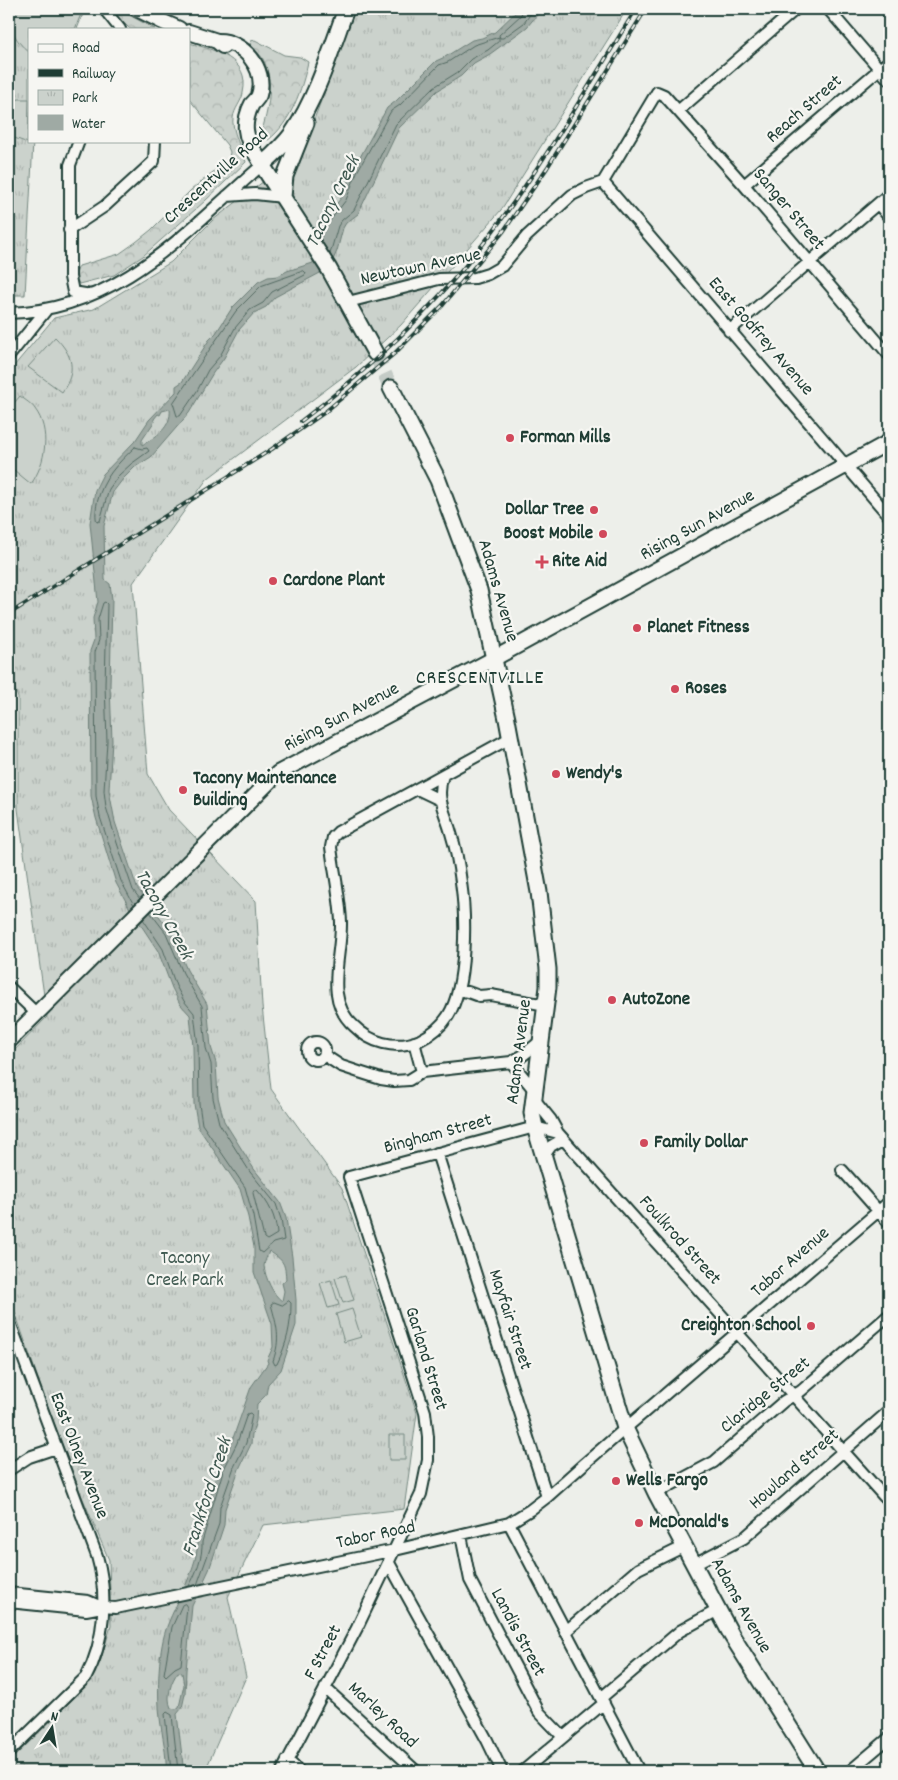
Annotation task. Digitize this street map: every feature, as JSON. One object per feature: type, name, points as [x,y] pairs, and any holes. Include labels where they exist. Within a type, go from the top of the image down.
[{"type":"highway","name":"Crescentville Road","points":[[262,165],[280,148],[296,127],[308,106],[346,9]]},
{"type":"highway","points":[[283,197],[285,176],[311,110],[328,57]]},
{"type":"highway","points":[[262,165],[329,269],[375,354]]},
{"type":"highway","name":"Adams Avenue","points":[[391,388],[438,480],[450,509],[479,590],[495,658],[539,892],[548,969],[546,1005],[532,1113],[625,1428],[656,1492],[741,1652],[816,1771]]},
{"type":"main road","points":[[137,9],[178,28]]},
{"type":"main road","points":[[190,32],[217,42],[225,41],[239,47],[255,64],[260,80],[259,96],[251,105],[246,123],[247,136],[262,165]]},
{"type":"main road","name":"Rising Sun Avenue","points":[[9,1042],[278,773],[495,658],[889,442]]},
{"type":"street","points":[[104,9],[119,28]]},
{"type":"street","points":[[678,111],[796,9]]},
{"type":"street","points":[[828,9],[889,80]]},
{"type":"street","name":"Reach Street","points":[[744,185],[889,60]]},
{"type":"street","name":"Sanger Street","points":[[603,182],[657,92],[664,95],[744,185],[889,355]]},
{"type":"street","points":[[80,142],[70,165],[70,278],[73,292],[92,295]]},
{"type":"street","points":[[69,230],[105,206],[154,162],[155,142]]},
{"type":"street","name":"Crescentville Road","points":[[9,313],[47,309],[92,295],[118,283],[140,270],[169,248],[262,165]]},
{"type":"street","name":"Newtown Avenue","points":[[348,302],[439,279],[475,278],[488,274],[502,266],[527,236],[572,196],[586,188],[603,182]]},
{"type":"street","name":"East Godfrey Avenue","points":[[603,182],[889,516]]},
{"type":"street","points":[[227,196],[255,194],[283,197]]},
{"type":"street","points":[[729,331],[889,194]]},
{"type":"street","points":[[878,204],[889,217]]},
{"type":"street","points":[[9,356],[47,309]]},
{"type":"street","points":[[443,775],[440,785],[440,800],[451,833],[461,882],[464,934],[463,959],[458,990],[453,1007],[442,1024],[428,1036],[414,1042],[396,1045],[382,1043],[368,1038],[350,1024],[338,1004],[336,988],[341,922],[331,847],[333,837],[338,832],[510,738]]},
{"type":"street","points":[[417,789],[440,800]]},
{"type":"street","points":[[9,986],[36,1014]]},
{"type":"street","points":[[458,990],[479,996],[491,995],[546,1005]]},
{"type":"street","points":[[324,1055],[341,1066],[381,1079],[394,1081],[409,1080],[422,1072],[511,1062],[542,1040]]},
{"type":"street","points":[[414,1042],[422,1072]]},
{"type":"street","name":"Foulkrod Street","points":[[511,1062],[535,1095],[560,1136],[889,1502]]},
{"type":"street","points":[[535,1127],[560,1136],[550,1146],[544,1156]]},
{"type":"street","name":"Bingham Street","points":[[349,1177],[535,1127]]},
{"type":"street","name":"Mayfair Street","points":[[437,1153],[547,1497]]},
{"type":"street","points":[[842,1170],[889,1223]]},
{"type":"street","name":"Garland Street","points":[[349,1177],[424,1412],[427,1429],[428,1460],[422,1494],[395,1550]]},
{"type":"street","name":"Tabor Avenue","points":[[625,1428],[889,1202]]},
{"type":"street","name":"Claridge Street","points":[[656,1492],[714,1462],[784,1400],[801,1391],[889,1315]]},
{"type":"street","name":"East Olney Avenue","points":[[9,1320],[97,1556],[101,1571],[102,1607]]},
{"type":"street","points":[[9,1346],[20,1350]]},
{"type":"street","name":"Howland Street","points":[[694,1564],[744,1538],[889,1411]]},
{"type":"street","name":"Tabor Road","points":[[9,1602],[86,1610],[102,1607],[116,1608],[395,1550],[509,1523],[547,1497],[625,1428]]},
{"type":"street","points":[[9,1470],[29,1457],[56,1448]]},
{"type":"street","points":[[509,1523],[639,1771]]},
{"type":"street","name":"Landis Street","points":[[461,1535],[470,1580],[539,1712],[563,1737]]},
{"type":"street","points":[[565,1632],[638,1569],[685,1546]]},
{"type":"street","name":"F Street","points":[[282,1771],[395,1550]]},
{"type":"street","points":[[389,1563],[487,1740],[502,1771]]},
{"type":"street","points":[[9,1593],[88,1601],[102,1607],[102,1630],[93,1663],[86,1677],[9,1752]]},
{"type":"street","points":[[523,1771],[680,1630],[718,1610]]},
{"type":"street","name":"Marley Road","points":[[325,1688],[416,1771]]},
{"type":"street","points":[[850,1771],[889,1738]]},
{"type":"street","points":[[288,1760],[300,1771]]},
{"type":"green space","points":[[9,9],[85,9],[77,28],[28,28],[28,142],[33,142],[25,295],[9,295]]},
{"type":"green space","points":[[9,9],[83,9],[75,28],[28,28],[28,51],[16,38],[10,22]]},
{"type":"green space","points":[[118,9],[153,28],[129,28],[113,12]]},
{"type":"green space","name":"Tacony Creek Park","points":[[355,9],[627,9],[501,210],[401,325],[356,367],[207,479],[133,583],[148,774],[169,810],[256,901],[262,1006],[271,1089],[342,1188],[417,1413],[404,1509],[263,1525],[228,1597],[246,1677],[205,1771],[9,1771],[9,1762],[87,1685],[100,1662],[111,1626],[109,1560],[80,1492],[9,1295],[9,1056],[47,1017],[18,809],[18,698],[9,673],[9,372],[54,318],[94,309],[171,262],[213,220],[302,152]]},
{"type":"green space","points":[[255,40],[284,55],[300,57],[308,62],[299,94],[289,115],[276,133],[268,140],[261,134],[268,106],[269,77],[263,59],[250,44],[251,41]]},
{"type":"green space","points":[[190,43],[219,53],[236,64],[241,71],[244,81],[243,93],[233,122],[237,140],[246,162],[143,256],[114,275],[79,284],[75,276],[79,266],[119,254],[151,230],[191,190],[229,159],[230,152],[227,145],[190,100]]},
{"type":"green space","points":[[19,99],[28,99],[28,143],[9,136],[9,103]]},
{"type":"green space","points":[[55,337],[66,350],[71,363],[70,377],[62,392],[28,367]]},
{"type":"green space","points":[[20,396],[35,409],[40,417],[45,436],[43,457],[31,484],[9,466],[9,409]]},
{"type":"green space","points":[[346,1275],[354,1300],[343,1303],[335,1278]]},
{"type":"green space","points":[[331,1280],[339,1305],[328,1308],[320,1283]]},
{"type":"green space","points":[[352,1309],[361,1337],[344,1342],[336,1314]]},
{"type":"green space","points":[[389,1435],[405,1435],[405,1460],[389,1460]]},
{"type":"water","points":[[519,9],[540,9],[527,27],[490,54],[474,63],[461,76],[437,91],[399,128],[358,214],[346,223],[343,228],[332,262],[320,273],[275,297],[266,307],[254,313],[239,330],[224,358],[189,413],[151,457],[135,467],[113,492],[104,526],[105,580],[110,584],[112,599],[110,685],[112,741],[109,790],[115,822],[137,888],[170,930],[187,970],[207,1004],[211,1047],[216,1063],[218,1097],[224,1121],[254,1169],[280,1202],[286,1218],[296,1300],[296,1325],[281,1370],[268,1384],[266,1395],[257,1404],[256,1421],[251,1444],[239,1469],[225,1509],[224,1525],[209,1570],[192,1606],[185,1694],[182,1708],[177,1714],[183,1765],[182,1771],[166,1771],[159,1696],[159,1670],[162,1645],[172,1615],[195,1560],[197,1541],[218,1469],[232,1441],[251,1387],[268,1363],[267,1360],[273,1347],[272,1324],[254,1272],[254,1247],[240,1189],[198,1127],[194,1104],[193,1047],[190,1015],[180,1004],[172,988],[158,951],[129,907],[116,883],[91,796],[90,651],[94,640],[93,618],[98,602],[90,523],[95,490],[103,474],[135,441],[149,420],[176,392],[176,386],[182,382],[232,308],[258,282],[313,263],[314,243],[320,225],[341,198],[353,170],[387,108],[436,61],[472,40],[495,32]],"holes":[[[170,409],[166,426],[158,435],[142,445],[142,440],[154,419],[162,411]],[[269,1251],[283,1263],[286,1280],[282,1283],[284,1291],[282,1301],[270,1285],[264,1264]],[[178,1672],[182,1673],[184,1685],[179,1707],[176,1709],[171,1708],[169,1699],[171,1684]]]},
{"type":"tunnel","points":[[375,353],[391,388]]},
{"type":"railway","points":[[301,421],[378,357],[425,311],[470,261],[510,208],[566,124],[636,9]]},
{"type":"railway","points":[[9,614],[272,449],[325,412],[395,353],[443,305],[503,232],[547,168],[646,9]]},
{"type":"place","name":"Forman Mills","points":[[510,438]]},
{"type":"place","name":"Dollar Tree","points":[[594,510]]},
{"type":"place","name":"Boost Mobile","points":[[603,534]]},
{"type":"place","name":"Rite Aid","points":[[542,562]]},
{"type":"place","name":"Cardone Plant","points":[[273,581]]},
{"type":"place","name":"Planet Fitness","points":[[637,628]]},
{"type":"place","name":"Roses","points":[[675,689]]},
{"type":"place","name":"Wendy's","points":[[556,774]]},
{"type":"place","name":"Tacony Maintenance Building","points":[[183,790]]},
{"type":"place","name":"AutoZone","points":[[612,1000]]},
{"type":"place","name":"Family Dollar","points":[[644,1143]]},
{"type":"place","name":"Creighton School","points":[[811,1326]]},
{"type":"place","name":"Wells Fargo","points":[[616,1481]]},
{"type":"place","name":"McDonald's","points":[[639,1523]]},
{"type":"district","name":"CRESCENTVILLE","points":[[480,679]]},
{"type":"water label","name":"Tacony Creek","points":[[334,202]]},
{"type":"water label","name":"Tacony Creek","points":[[163,915]]},
{"type":"water label","name":"Frankford Creek","points":[[208,1497]]}]
